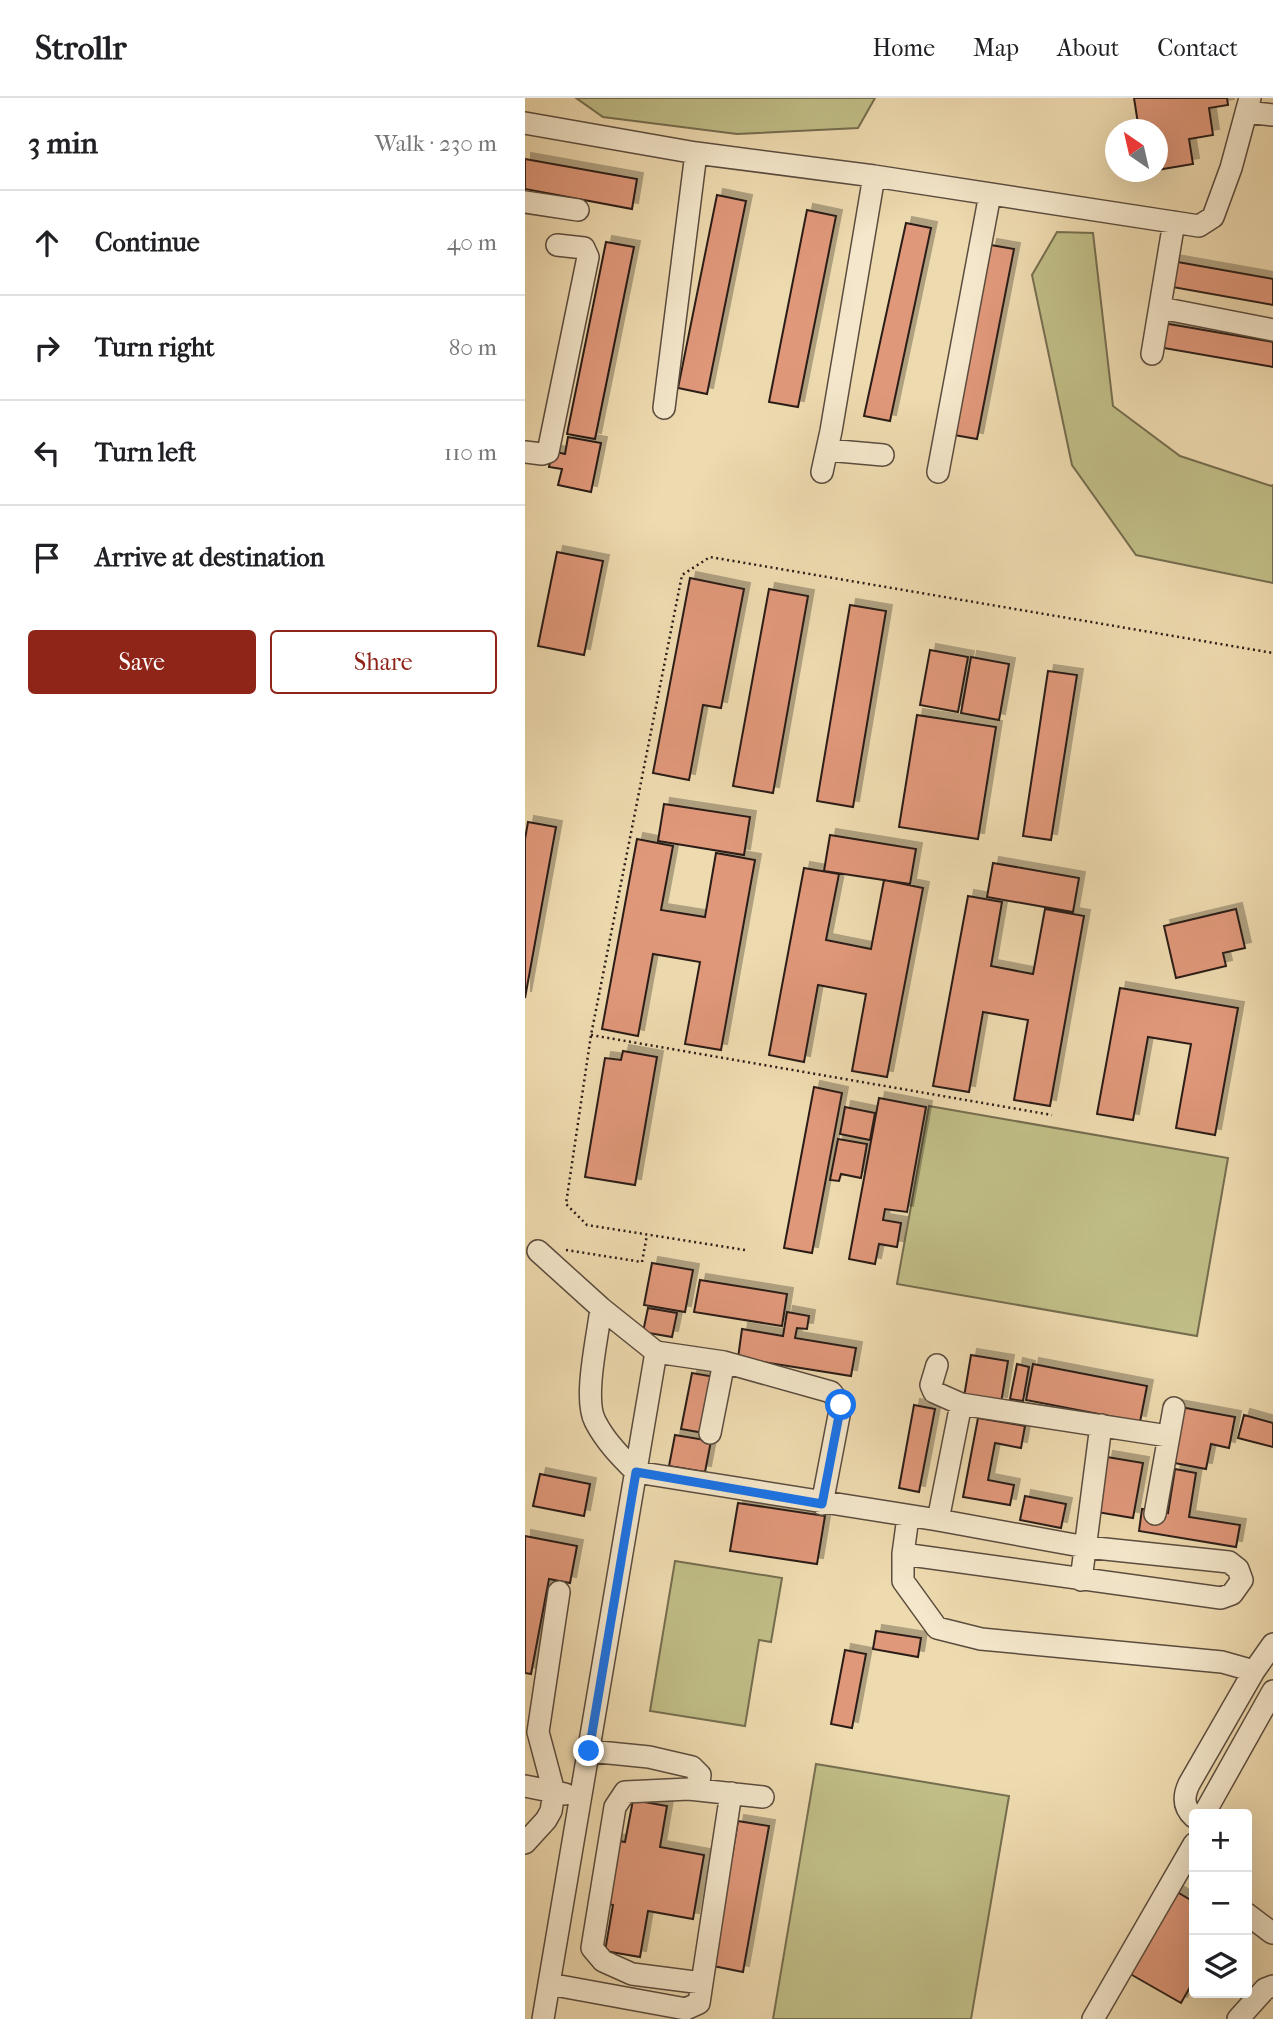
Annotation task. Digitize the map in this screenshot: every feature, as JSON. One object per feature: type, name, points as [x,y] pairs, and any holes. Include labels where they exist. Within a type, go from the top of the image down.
[{"type":"lane","points":[[525,123],[696,153],[874,176],[1199,226],[1213,217],[1231,169],[1248,105],[1273,115]]},
{"type":"lane","points":[[664,408],[696,153]]},
{"type":"lane","points":[[822,472],[874,176]]},
{"type":"lane","points":[[938,472],[990,194]]},
{"type":"lane","points":[[525,202],[578,210]]},
{"type":"lane","points":[[1152,354],[1174,222]]},
{"type":"lane","points":[[525,452],[548,452],[588,257],[585,248],[557,245]]},
{"type":"lane","points":[[1161,308],[1273,330]]},
{"type":"lane","points":[[827,450],[883,455]]},
{"type":"lane","points":[[538,1251],[601,1308],[656,1352],[723,1362],[831,1392],[841,1405],[822,1504]]},
{"type":"lane","points":[[601,1308],[590,1398],[594,1419],[612,1447],[636,1472],[822,1504],[938,1520],[1086,1547],[1229,1562],[1238,1569],[1242,1580],[1232,1594],[1221,1598],[904,1554]]},
{"type":"lane","points":[[543,2019],[656,1352]]},
{"type":"lane","points":[[710,1433],[723,1362]]},
{"type":"lane","points":[[937,1365],[931,1385],[934,1392],[961,1404],[1168,1436]]},
{"type":"lane","points":[[938,1520],[961,1404]]},
{"type":"lane","points":[[1155,1514],[1174,1408]]},
{"type":"lane","points":[[1081,1580],[1101,1425]]},
{"type":"lane","points":[[908,1517],[903,1581],[937,1628],[981,1639],[1222,1662],[1254,1671]]},
{"type":"lane","points":[[525,1843],[546,1820],[551,1811],[554,1792],[538,1732],[559,1592]]},
{"type":"lane","points":[[1189,1813],[1184,1795],[1254,1671],[1273,1644]]},
{"type":"lane","points":[[1207,1809],[1273,1691]]},
{"type":"lane","points":[[589,1751],[649,1758],[692,1767],[700,1775],[698,1790]]},
{"type":"lane","points":[[525,1786],[581,1796]]},
{"type":"lane","points":[[702,1983],[632,1973],[603,1961],[592,1948],[615,1807],[625,1792],[698,1790],[763,1797]]},
{"type":"lane","points":[[549,1983],[686,2009],[699,2003],[731,1793]]},
{"type":"lane","points":[[1093,2019],[1186,1878]]},
{"type":"lane","points":[[1252,1918],[1272,1933]]},
{"type":"lane","points":[[1238,2019],[1265,1989],[1273,1986]]},
{"type":"path","points":[[745,1250],[587,1225],[566,1204],[591,1035],[682,575],[710,557],[1273,653]]},
{"type":"path","points":[[591,1035],[1052,1115]]},
{"type":"path","points":[[565,1250],[642,1262],[647,1235]]},
{"type":"shaded area","points":[[576,98],[875,98],[858,128],[737,134],[603,117]]},
{"type":"shaded area","points":[[1057,232],[1093,233],[1113,406],[1180,456],[1273,485],[1273,583],[1136,555],[1072,465],[1032,275]]},
{"type":"shaded area","points":[[929,1106],[1228,1158],[1197,1336],[897,1284]]},
{"type":"shaded area","points":[[675,1561],[782,1578],[771,1642],[759,1640],[745,1726],[650,1711]]},
{"type":"shaded area","points":[[816,1764],[1009,1796],[971,2019],[773,2019]]},
{"type":"building","points":[[1134,98],[1227,98],[1228,105],[1209,108],[1213,135],[1189,139],[1193,164],[1168,168],[1168,119],[1137,119]]},
{"type":"building","points":[[525,159],[637,179],[632,209],[525,189]]},
{"type":"building","points":[[717,195],[746,201],[707,394],[678,388]]},
{"type":"building","points":[[807,210],[836,216],[798,407],[769,402]]},
{"type":"building","points":[[906,223],[931,228],[890,421],[864,416]]},
{"type":"building","points":[[606,242],[634,247],[595,439],[567,434]]},
{"type":"building","points":[[991,245],[1014,249],[977,439],[954,435]]},
{"type":"building","points":[[1172,261],[1273,279],[1273,305],[1167,286]]},
{"type":"building","points":[[1163,323],[1273,342],[1273,367],[1158,347]]},
{"type":"building","points":[[568,437],[601,443],[591,492],[558,485],[562,469],[549,467],[552,451],[565,454]]},
{"type":"building","points":[[557,552],[603,561],[584,655],[538,646]]},
{"type":"building","points":[[690,578],[744,589],[721,708],[703,705],[689,780],[653,773]]},
{"type":"building","points":[[769,589],[808,596],[773,793],[733,786]]},
{"type":"building","points":[[850,605],[886,611],[853,807],[817,801]]},
{"type":"building","points":[[930,650],[968,657],[958,712],[920,705]]},
{"type":"building","points":[[971,657],[1009,664],[999,720],[961,713]]},
{"type":"building","points":[[1048,671],[1077,675],[1051,840],[1023,836]]},
{"type":"building","points":[[917,715],[996,727],[978,839],[899,827]]},
{"type":"building","points":[[664,804],[750,817],[744,855],[658,841]]},
{"type":"building","points":[[528,822],[556,827],[525,998],[525,839]]},
{"type":"building","points":[[830,835],[916,849],[910,884],[824,871]]},
{"type":"building","points":[[637,839],[673,846],[661,910],[705,917],[716,853],[755,860],[721,1050],[685,1044],[700,962],[653,954],[638,1036],[602,1029]]},
{"type":"building","points":[[993,863],[1079,878],[1073,912],[987,897]]},
{"type":"building","points":[[804,868],[839,874],[826,940],[871,949],[884,880],[923,888],[887,1077],[852,1071],[866,994],[818,985],[804,1062],[769,1055]]},
{"type":"building","points":[[968,896],[1002,902],[991,966],[1033,974],[1045,909],[1084,916],[1050,1106],[1014,1100],[1028,1020],[983,1012],[969,1092],[933,1086]]},
{"type":"building","points":[[1236,909],[1245,948],[1223,953],[1226,966],[1176,978],[1164,926]]},
{"type":"building","points":[[1120,988],[1238,1008],[1215,1135],[1176,1128],[1191,1044],[1148,1037],[1133,1120],[1097,1114]]},
{"type":"building","points":[[623,1051],[657,1057],[635,1185],[585,1177],[605,1058],[621,1060]]},
{"type":"building","points":[[814,1087],[842,1093],[812,1253],[784,1248]]},
{"type":"building","points":[[879,1098],[926,1107],[907,1212],[885,1209],[883,1220],[901,1223],[897,1247],[879,1244],[875,1264],[849,1259]]},
{"type":"building","points":[[845,1107],[875,1113],[870,1140],[840,1134]]},
{"type":"building","points":[[838,1139],[867,1144],[861,1178],[841,1174],[839,1181],[830,1180]]},
{"type":"building","points":[[652,1263],[693,1270],[685,1312],[644,1305]]},
{"type":"building","points":[[700,1280],[787,1294],[782,1326],[694,1312]]},
{"type":"building","points":[[648,1308],[677,1313],[672,1337],[643,1332]]},
{"type":"building","points":[[787,1312],[809,1316],[807,1329],[797,1328],[795,1338],[856,1348],[851,1376],[738,1358],[742,1329],[783,1336]]},
{"type":"building","points":[[971,1355],[1008,1361],[1001,1403],[964,1397]]},
{"type":"building","points":[[1017,1364],[1029,1367],[1023,1401],[1010,1399]]},
{"type":"building","points":[[1033,1364],[1147,1386],[1140,1422],[1026,1400]]},
{"type":"building","points":[[692,1373],[715,1377],[704,1433],[681,1429]]},
{"type":"building","points":[[914,1405],[935,1409],[919,1492],[899,1488]]},
{"type":"building","points":[[1175,1406],[1235,1417],[1229,1448],[1211,1444],[1206,1469],[1164,1461]]},
{"type":"building","points":[[1244,1415],[1273,1423],[1273,1447],[1238,1438]]},
{"type":"building","points":[[978,1418],[1025,1426],[1021,1448],[995,1443],[988,1480],[1014,1485],[1010,1505],[963,1497]]},
{"type":"building","points":[[675,1435],[711,1441],[705,1472],[669,1466]]},
{"type":"building","points":[[1107,1457],[1143,1463],[1133,1518],[1097,1512]]},
{"type":"building","points":[[1175,1469],[1196,1473],[1189,1517],[1240,1525],[1236,1547],[1139,1531],[1142,1509],[1168,1513]]},
{"type":"building","points":[[540,1474],[590,1484],[584,1516],[533,1506]]},
{"type":"building","points":[[1025,1496],[1066,1504],[1061,1528],[1020,1520]]},
{"type":"building","points":[[738,1503],[825,1516],[817,1564],[730,1551]]},
{"type":"building","points":[[525,1536],[577,1546],[570,1583],[549,1579],[531,1674],[525,1673]]},
{"type":"building","points":[[876,1631],[921,1638],[918,1657],[873,1649]]},
{"type":"building","points":[[845,1650],[866,1654],[852,1728],[831,1724]]},
{"type":"building","points":[[633,1800],[667,1806],[660,1847],[704,1855],[693,1919],[648,1911],[640,1957],[605,1951],[613,1905],[603,1903],[614,1840],[625,1842]]},
{"type":"building","points":[[738,1821],[769,1826],[743,1972],[713,1966]]},
{"type":"building","points":[[1172,1889],[1189,1899],[1189,1989],[1181,2003],[1125,1971]]},
{"type":"route","points":[[589,1751],[636,1472],[822,1504],[841,1405]]}]
